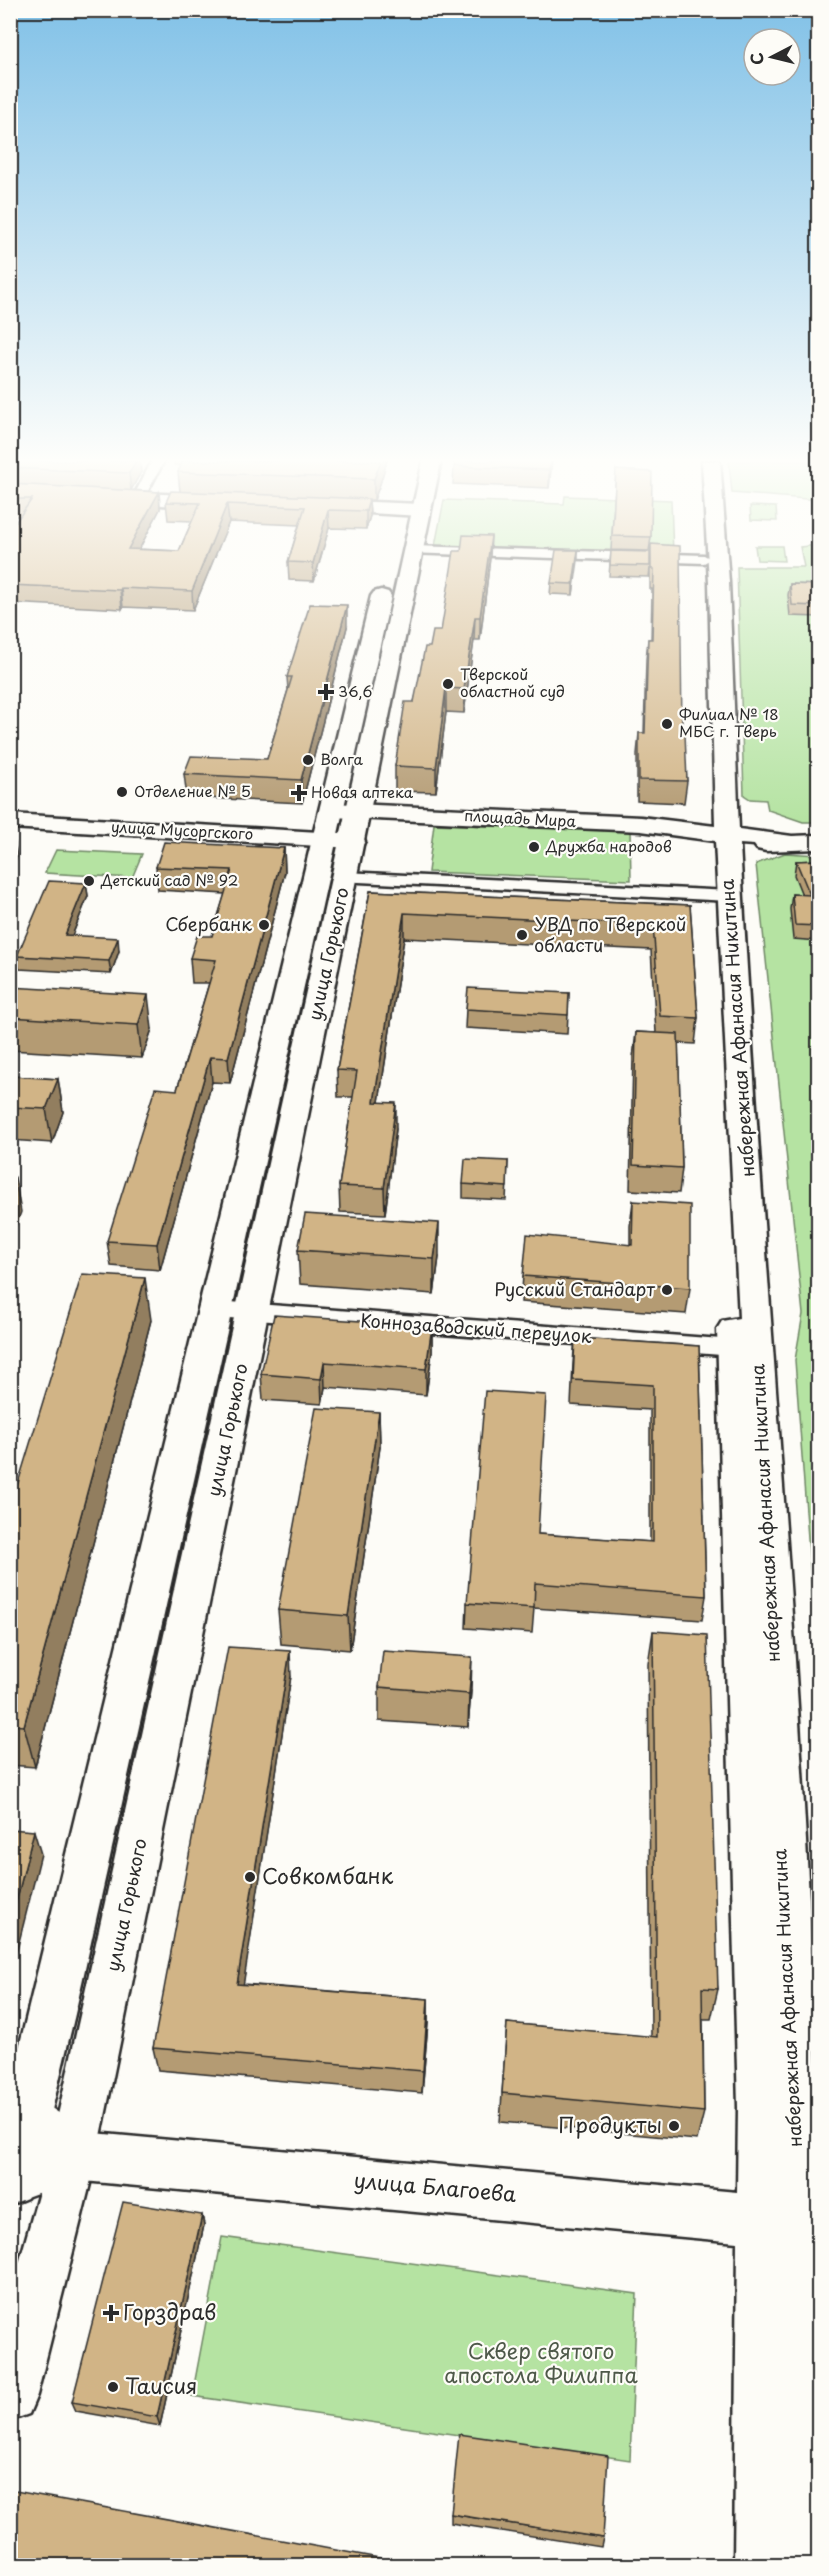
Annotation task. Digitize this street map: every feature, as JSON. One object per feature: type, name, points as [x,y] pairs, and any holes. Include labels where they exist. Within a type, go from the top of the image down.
[{"type":"main road","name":"улица Горького","points":[[11,2180],[19,2117],[235,1311],[345,877],[342,825],[384,581]]},
{"type":"main road","name":"улица Горького","points":[[10,2395],[73,2156],[235,1311],[342,825],[405,581]]},
{"type":"main road","name":"набережная Афанасия Никитина","points":[[712,581],[761,2096],[779,2220],[762,2565]]},
{"type":"main road","name":"улица Мусоргского","points":[[10,821],[342,825]]},
{"type":"main road","name":"площадь Мира","points":[[342,825],[668,828],[720,859]]},
{"type":"main road","points":[[720,859],[751,831],[788,842]]},
{"type":"main road","points":[[720,859],[751,848],[788,842],[819,842]]},
{"type":"main road","name":"набережная Афанасия Никитина","points":[[720,859],[762,1409],[779,2220],[800,2565]]},
{"type":"main road","points":[[19,2117],[73,2156]]},
{"type":"main road","name":"улица Благоева","points":[[11,2180],[73,2156],[779,2220]]},
{"type":"street","points":[[345,877],[669,893],[720,859]]},
{"type":"street","name":"Коннозаводский переулок","points":[[235,1311],[735,1348]]},
{"type":"green space","points":[[737,581],[818,581],[818,822],[803,822],[768,810],[766,800],[750,799],[744,795]]},
{"type":"green space","points":[[434,824],[630,831],[631,880],[428,872]]},
{"type":"green space","points":[[56,850],[142,854],[132,878],[45,873]]},
{"type":"green space","points":[[785,853],[818,855],[818,1675],[795,1360],[803,1314],[756,864]]},
{"type":"green space","name":"Сквер святого апостола Филиппа","points":[[222,2237],[637,2294],[630,2460],[192,2396]]},
{"type":"building","points":[[10,581],[196,581],[192,591],[10,585]]},
{"type":"building","points":[[449,581],[485,581],[480,617],[475,617],[464,689],[446,688],[436,768],[395,766],[405,702],[414,702],[425,647],[430,647],[433,631],[441,631]]},
{"type":"building","points":[[551,581],[573,581],[573,584],[551,583]]},
{"type":"building","points":[[654,581],[680,581],[682,734],[685,734],[687,781],[639,780],[639,733],[645,733],[648,639],[652,639]]},
{"type":"building","points":[[790,584],[819,585],[819,606],[792,605]]},
{"type":"building","points":[[310,604],[347,605],[301,780],[184,774],[191,756],[267,759],[292,677],[287,677]]},
{"type":"building","points":[[164,842],[284,848],[228,1058],[210,1057],[157,1244],[107,1241],[155,1088],[177,1090],[216,960],[190,958],[197,936],[212,936],[232,870],[156,867]]},
{"type":"building","points":[[819,860],[819,889],[815,896],[819,896],[819,926],[795,925],[792,894],[810,895],[796,861]]},
{"type":"building","points":[[49,881],[86,883],[65,935],[118,938],[109,961],[17,956]]},
{"type":"building","points":[[370,891],[690,905],[698,1018],[660,1016],[653,925],[404,913],[374,1102],[396,1103],[384,1188],[339,1186],[357,1071],[337,1070]]},
{"type":"building","points":[[10,987],[148,995],[138,1025],[10,1017]]},
{"type":"building","points":[[468,988],[569,993],[568,1015],[466,1009]]},
{"type":"building","points":[[636,1032],[678,1034],[682,1168],[633,1165]]},
{"type":"building","points":[[10,1076],[58,1079],[46,1109],[10,1107]]},
{"type":"building","points":[[465,1159],[508,1161],[507,1187],[463,1184]]},
{"type":"building","points":[[10,1177],[15,1178],[10,1189]]},
{"type":"building","points":[[633,1201],[690,1205],[690,1288],[523,1276],[527,1234],[632,1245]]},
{"type":"building","points":[[305,1214],[439,1223],[434,1259],[298,1250]]},
{"type":"building","points":[[82,1274],[145,1278],[24,1726],[10,1725],[10,1509]]},
{"type":"building","points":[[274,1315],[432,1326],[426,1369],[324,1362],[321,1379],[261,1374]]},
{"type":"building","points":[[575,1338],[699,1346],[706,1596],[535,1583],[534,1608],[467,1603],[485,1391],[546,1395],[538,1534],[653,1542],[653,1385],[573,1380]]},
{"type":"building","points":[[316,1408],[379,1412],[348,1616],[278,1610]]},
{"type":"building","points":[[653,1631],[707,1635],[718,1989],[702,1988],[704,2112],[502,2093],[507,2023],[657,2037]]},
{"type":"building","points":[[228,1647],[290,1651],[237,1984],[428,1999],[423,2071],[153,2048]]},
{"type":"building","points":[[383,1651],[472,1657],[469,1694],[379,1687]]},
{"type":"building","points":[[10,1829],[34,1831],[10,1926]]},
{"type":"building","points":[[123,2202],[202,2215],[157,2417],[72,2402]]},
{"type":"building","points":[[459,2434],[608,2456],[603,2538],[451,2514]]},
{"type":"building","points":[[10,2490],[417,2565],[10,2565]]},
{"type":"place","name":"Тверской областной суд","points":[[448,684]]},
{"type":"place","name":"36,6","points":[[326,692]]},
{"type":"place","name":"Филиал № 18 МБС г. Тверь","points":[[667,724]]},
{"type":"place","name":"Волга","points":[[308,760]]},
{"type":"place","name":"Отделение № 5","points":[[122,792]]},
{"type":"place","name":"Новая аптека","points":[[299,793]]},
{"type":"place","name":"Дружба народов","points":[[534,847]]},
{"type":"place","name":"Детский сад № 92","points":[[89,881]]},
{"type":"place","name":"Сбербанк","points":[[264,925]]},
{"type":"place","name":"УВД по Тверской области","points":[[522,935]]},
{"type":"place","name":"Русский Стандарт","points":[[667,1290]]},
{"type":"place","name":"Совкомбанк","points":[[250,1877]]},
{"type":"place","name":"Продукты","points":[[674,2126]]},
{"type":"place","name":"Горздрав","points":[[111,2313]]},
{"type":"place","name":"Таисия","points":[[113,2387]]}]
